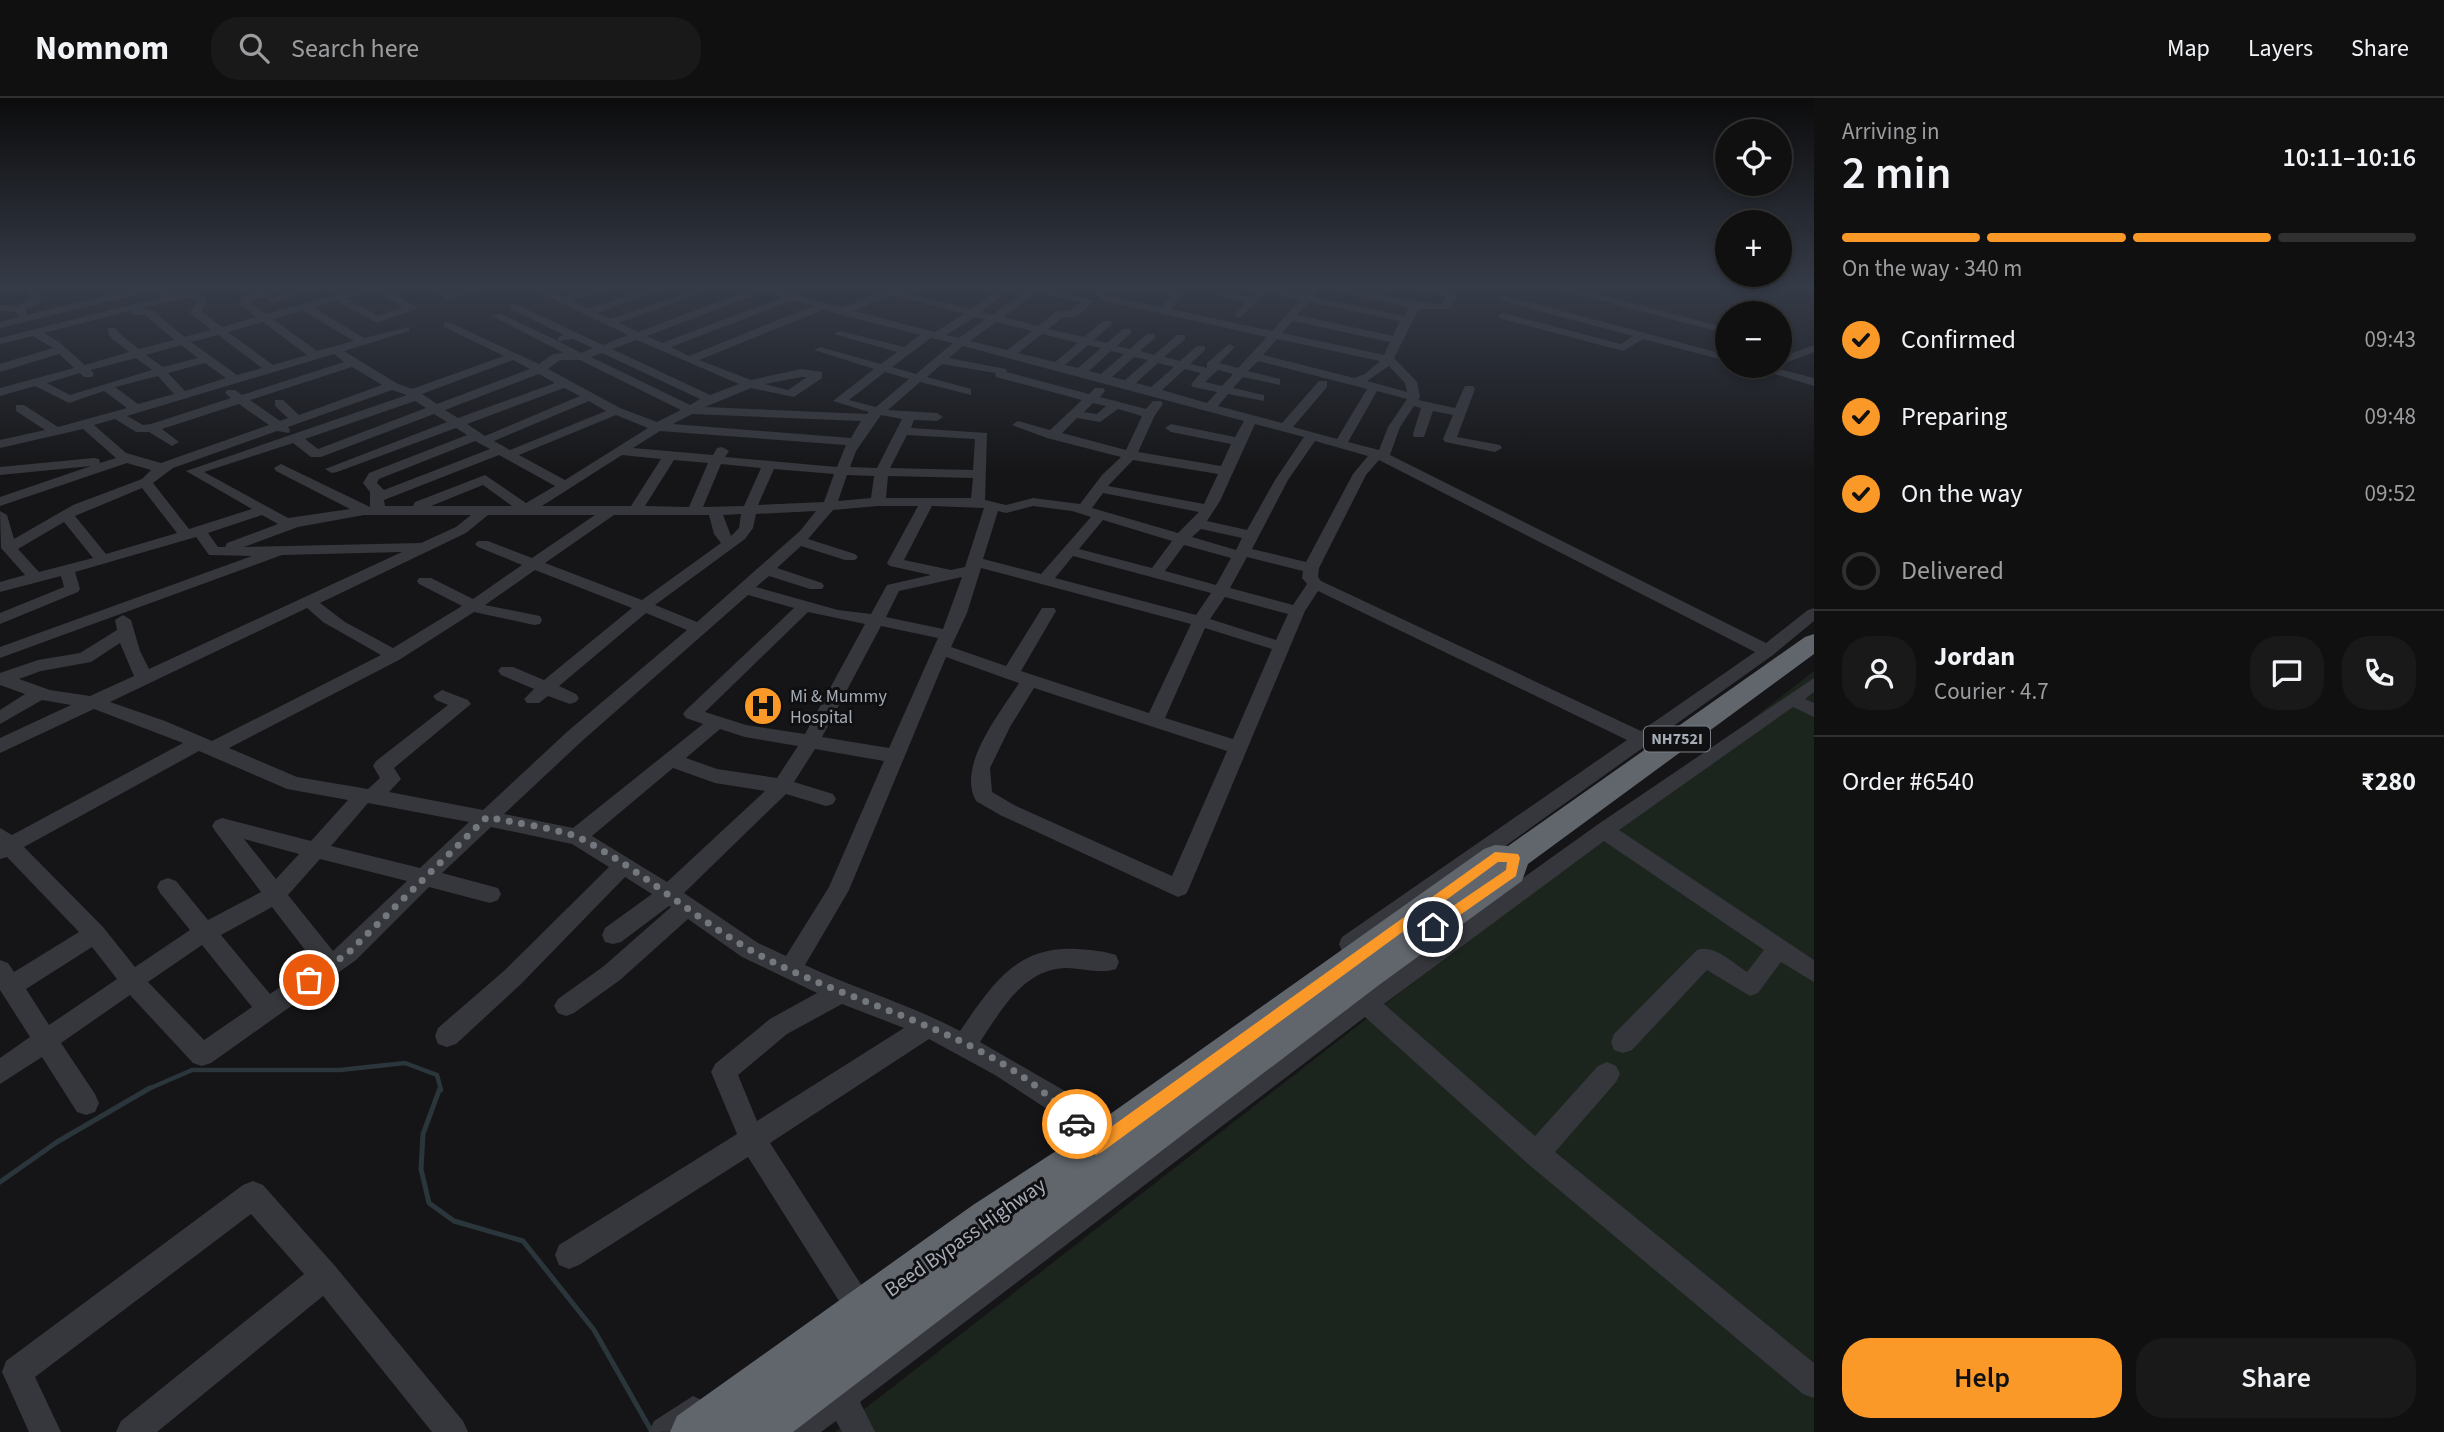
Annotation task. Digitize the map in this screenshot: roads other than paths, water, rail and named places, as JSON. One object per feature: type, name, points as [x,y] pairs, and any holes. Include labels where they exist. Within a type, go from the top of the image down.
[{"type":"highway","name":"Beed Bypass Highway","points":[[755,1432],[834,1387],[1105,1157],[1511,872],[1522,844],[1814,642]]},
{"type":"highway","name":"Beed Bypass Highway","points":[[693,1432],[857,1303],[987,1219],[1105,1157]]},
{"type":"street","points":[[134,349],[160,371],[176,397],[193,415]]},
{"type":"street","points":[[0,392],[152,349]]},
{"type":"street","points":[[193,349],[235,379]]},
{"type":"street","points":[[246,349],[271,369]]},
{"type":"street","points":[[307,349],[316,356]]},
{"type":"street","points":[[85,412],[117,415],[335,349]]},
{"type":"street","points":[[336,349],[353,363],[392,386],[414,394],[504,453],[564,485]]},
{"type":"street","points":[[500,349],[616,411],[657,427],[732,435],[855,442]]},
{"type":"street","points":[[564,349],[691,410],[937,418]]},
{"type":"street","points":[[332,469],[370,443],[435,409],[541,369],[557,356],[580,357],[601,349]]},
{"type":"street","points":[[603,349],[710,399]]},
{"type":"street","points":[[664,349],[746,385],[790,394],[845,358]]},
{"type":"street","points":[[689,360],[714,349]]},
{"type":"street","points":[[899,349],[906,351]]},
{"type":"street","points":[[873,415],[839,401],[909,349]]},
{"type":"street","points":[[610,511],[535,565],[393,656],[3,844],[95,934],[133,982],[202,1055],[348,953],[487,817],[575,736],[766,570],[830,504],[841,471],[855,442],[873,415],[952,349]]},
{"type":"street","points":[[1002,349],[1028,360],[1286,427],[1380,456],[1767,651]]},
{"type":"street","points":[[1010,354],[1016,349]]},
{"type":"street","points":[[1028,360],[1042,349]]},
{"type":"street","points":[[1056,367],[1076,349]]},
{"type":"street","points":[[1080,373],[1106,349]]},
{"type":"street","points":[[1123,349],[1182,365],[1239,373],[1276,382]]},
{"type":"street","points":[[1052,435],[1137,349]]},
{"type":"street","points":[[1127,384],[1167,349]]},
{"type":"street","points":[[1083,510],[1099,488],[1130,455],[1158,393],[1199,349]]},
{"type":"street","points":[[1227,349],[1197,384],[1260,398]]},
{"type":"street","points":[[1210,407],[1264,349]]},
{"type":"street","points":[[1030,681],[1001,726],[980,768],[983,796],[1007,810],[1178,888],[1297,611],[1360,474],[1380,456],[1412,399],[1411,382],[1390,360],[1336,349]]},
{"type":"street","points":[[1355,382],[1379,373],[1390,360],[1393,349]]},
{"type":"street","points":[[1695,349],[1715,355]]},
{"type":"street","points":[[1792,357],[1811,349]]},
{"type":"street","points":[[0,356],[5,367],[59,350],[137,409]]},
{"type":"street","points":[[820,350],[967,392]]},
{"type":"street","points":[[192,471],[295,438],[515,356]]},
{"type":"street","points":[[1257,357],[1374,387],[1428,406],[1460,413]]},
{"type":"street","points":[[0,444],[57,432],[85,412],[106,386],[207,359]]},
{"type":"street","points":[[939,360],[1002,371],[1000,373],[1149,414]]},
{"type":"street","points":[[298,361],[314,375]]},
{"type":"street","points":[[117,415],[141,429],[152,428],[353,363]]},
{"type":"street","points":[[526,510],[657,427],[710,399],[746,385],[801,373],[818,375]]},
{"type":"street","points":[[1792,376],[1814,382]]},
{"type":"street","points":[[36,382],[85,412],[119,457],[192,471],[233,492],[261,511],[285,522],[297,523]]},
{"type":"street","points":[[219,384],[316,454],[370,443],[403,441],[566,383]]},
{"type":"street","points":[[1286,427],[1323,384]]},
{"type":"street","points":[[694,511],[706,477],[732,435],[754,412],[755,401],[746,385]]},
{"type":"street","points":[[9,548],[66,515],[145,482],[162,467],[392,386]]},
{"type":"street","points":[[1341,442],[1374,387]]},
{"type":"street","points":[[1469,389],[1450,439],[1495,448]]},
{"type":"street","points":[[373,507],[377,491],[370,483],[374,476],[530,422],[590,396]]},
{"type":"street","points":[[279,403],[295,418]]},
{"type":"street","points":[[1100,418],[1114,406]]},
{"type":"street","points":[[1419,434],[1428,406]]},
{"type":"street","points":[[20,408],[57,432]]},
{"type":"street","points":[[215,552],[297,523],[373,507],[616,411]]},
{"type":"street","points":[[1074,414],[1108,422],[1092,445]]},
{"type":"street","points":[[878,502],[882,471],[910,416]]},
{"type":"street","points":[[1156,573],[1181,539],[1198,524],[1237,441],[1252,418]]},
{"type":"street","points":[[530,422],[547,438]]},
{"type":"street","points":[[1018,425],[1130,455],[1225,471]]},
{"type":"street","points":[[152,428],[172,442]]},
{"type":"street","points":[[1171,428],[1237,441]]},
{"type":"street","points":[[790,971],[838,890],[959,612],[975,566],[985,504],[979,474],[982,436],[902,430]]},
{"type":"street","points":[[0,433],[15,442]]},
{"type":"street","points":[[1154,721],[1200,621],[1223,590],[1294,458],[1312,435]]},
{"type":"street","points":[[618,451],[668,458],[841,471],[979,474]]},
{"type":"street","points":[[636,510],[668,458]]},
{"type":"street","points":[[0,471],[126,459]]},
{"type":"street","points":[[113,494],[126,459]]},
{"type":"street","points":[[0,502],[126,459]]},
{"type":"street","points":[[539,694],[643,607],[730,543],[746,528],[749,510],[769,465]]},
{"type":"street","points":[[281,468],[373,507],[409,510],[715,511],[801,509],[830,504],[878,502],[985,504],[1006,509],[1033,502],[1048,503],[1083,510],[1313,576],[1642,739]]},
{"type":"street","points":[[409,510],[485,479],[526,510]]},
{"type":"street","points":[[145,482],[192,533],[215,552],[427,546]]},
{"type":"street","points":[[1099,488],[1206,509]]},
{"type":"street","points":[[927,502],[895,563],[950,573]]},
{"type":"street","points":[[0,746],[461,530],[485,510]]},
{"type":"street","points":[[0,587],[102,559],[139,558],[192,533],[261,511]]},
{"type":"street","points":[[715,511],[721,534],[730,543]]},
{"type":"street","points":[[0,515],[9,548],[36,578]]},
{"type":"street","points":[[66,515],[102,559]]},
{"type":"street","points":[[1044,581],[1100,515]]},
{"type":"street","points":[[1198,524],[1251,535]]},
{"type":"street","points":[[797,540],[850,556]]},
{"type":"street","points":[[483,544],[701,629]]},
{"type":"street","points":[[1070,551],[1297,611]]},
{"type":"street","points":[[215,552],[215,575]]},
{"type":"street","points":[[0,653],[276,552]]},
{"type":"street","points":[[566,1006],[612,973],[782,786],[810,742],[893,589],[975,566],[1200,621],[1282,647]]},
{"type":"street","points":[[0,619],[72,589],[67,569]]},
{"type":"street","points":[[766,570],[816,586]]},
{"type":"street","points":[[425,581],[473,606],[534,620]]},
{"type":"street","points":[[745,589],[837,615],[875,620],[944,642],[1030,681],[1240,748]]},
{"type":"street","points":[[310,602],[323,617],[377,644],[393,656]]},
{"type":"street","points":[[804,607],[692,715],[745,731],[896,756]]},
{"type":"street","points":[[120,609],[131,651],[145,680]]},
{"type":"street","points":[[1011,673],[1048,611]]},
{"type":"street","points":[[1553,867],[1522,844],[1642,739],[1767,651],[1814,614]]},
{"type":"street","points":[[1,679],[38,666],[85,658],[126,632]]},
{"type":"street","points":[[507,671],[539,694],[570,698]]},
{"type":"street","points":[[1,679],[41,693],[94,704],[158,725],[294,784],[487,817],[577,837],[678,900],[750,950],[790,971],[928,1026],[965,1044],[1056,1100],[1105,1157],[1366,1003],[1604,830],[1814,684]]},
{"type":"street","points":[[0,718],[41,693]]},
{"type":"street","points":[[0,1072],[205,933],[275,895],[314,850],[368,797],[391,779],[383,766],[462,704],[442,696]]},
{"type":"street","points":[[1794,700],[1814,711]]},
{"type":"street","points":[[577,837],[716,722]]},
{"type":"street","points":[[671,760],[715,776],[782,786],[826,799]]},
{"type":"street","points":[[330,965],[222,826],[490,894]]},
{"type":"street","points":[[1604,830],[1814,972]]},
{"type":"street","points":[[447,1036],[513,977],[623,866]]},
{"type":"street","points":[[168,887],[268,1009]]},
{"type":"street","points":[[613,934],[678,900]]},
{"type":"street","points":[[86,1103],[4,980],[95,934]]},
{"type":"street","points":[[1623,1042],[1705,957],[1750,986],[1778,949]]},
{"type":"street","points":[[965,1044],[1007,986],[1035,963],[1059,959],[1108,962]]},
{"type":"street","points":[[665,1432],[857,1303],[752,1139],[724,1072],[773,1028],[806,1007],[841,993]]},
{"type":"street","points":[[1366,1003],[1536,1154],[1814,1383]]},
{"type":"street","points":[[569,1255],[928,1026]]},
{"type":"street","points":[[1536,1154],[1607,1074]]},
{"type":"street","points":[[45,1432],[17,1372],[253,1195],[325,1276],[452,1432]]},
{"type":"street","points":[[132,1432],[325,1276]]},
{"type":"street","points":[[795,1432],[834,1387],[859,1432]]},
{"type":"waterway","points":[[148,1089],[192,1070],[340,1070],[405,1063],[437,1075],[441,1090]]},
{"type":"waterway","points":[[440,1088],[423,1134],[421,1169],[429,1203],[454,1221],[523,1241],[594,1330],[652,1432]]},
{"type":"waterway","points":[[0,1182],[57,1142],[148,1089]]},
{"type":"place","name":"Mi & Mummy Hospital","points":[[763,706]]}]
